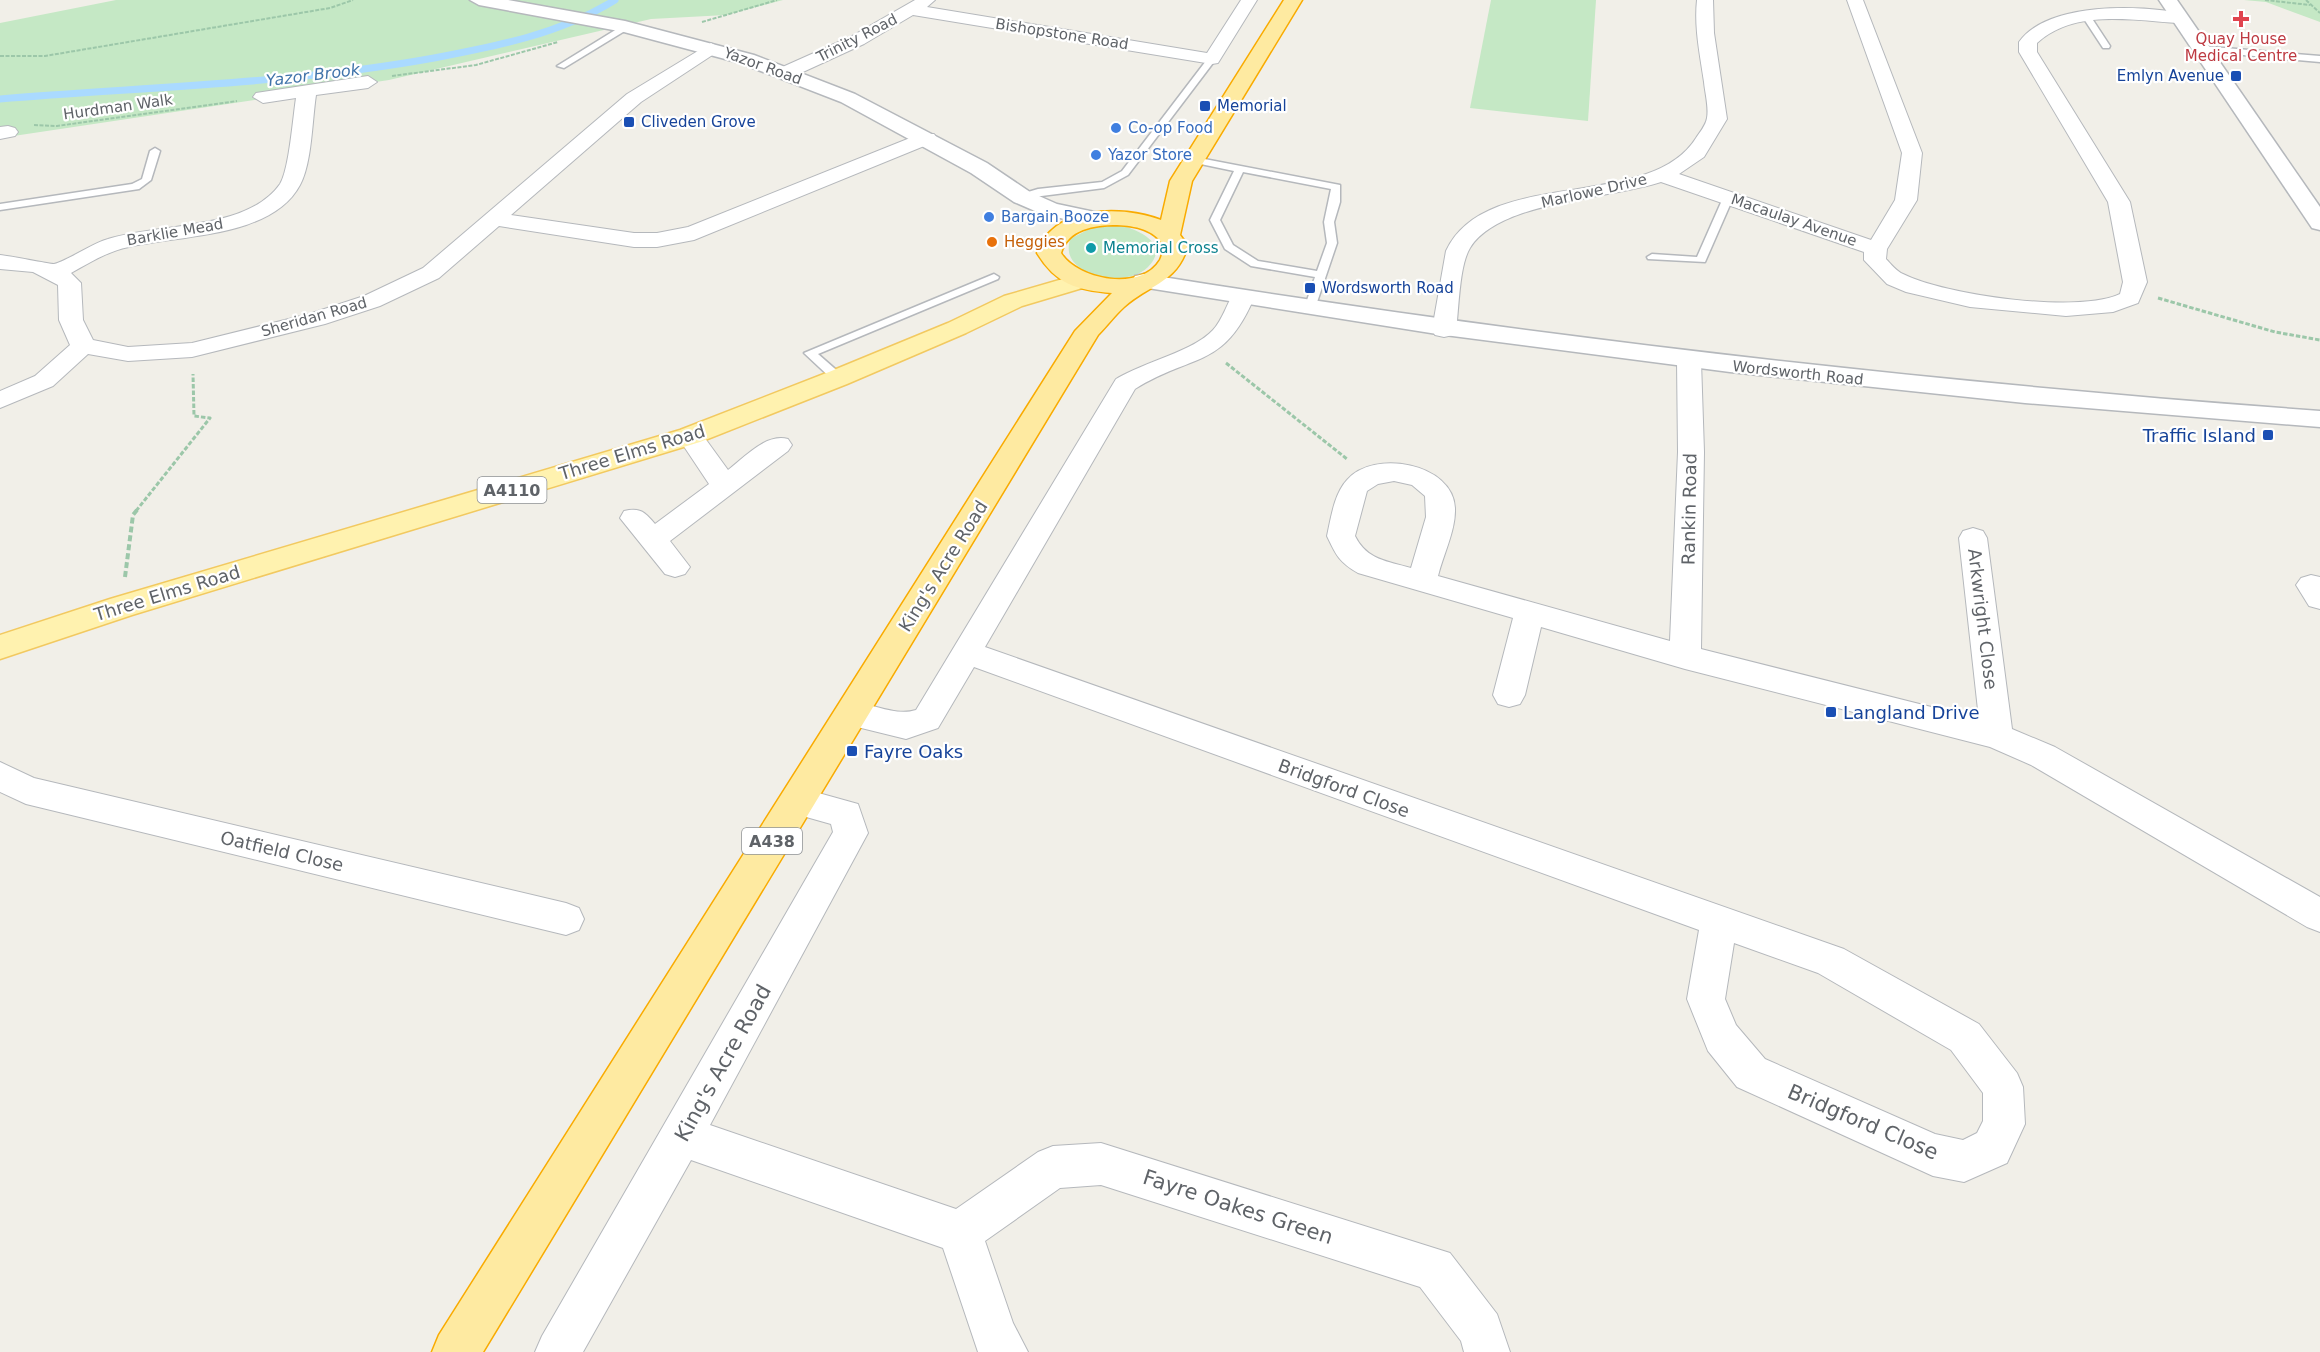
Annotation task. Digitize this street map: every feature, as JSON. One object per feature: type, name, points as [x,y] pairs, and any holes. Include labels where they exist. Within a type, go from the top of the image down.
[{"type":"highway","points":[[1173,245],[1181,181],[1293,0]]},
{"type":"highway","points":[[1083,282],[1064,274],[1052,249],[1070,227],[1105,218],[1153,199],[1181,181]]},
{"type":"highway","points":[[1105,218],[1147,222],[1173,245]]},
{"type":"highway","name":"A438","points":[[1083,282],[1113,286],[1142,282],[1169,268],[1173,245]]},
{"type":"highway","name":"King's Acre Road","points":[[1083,282],[1093,306],[1088,331]]},
{"type":"highway","name":"King's Acre Road","points":[[456,1352],[1088,331],[1115,302],[1142,282]]},
{"type":"main road","name":"Three Elms Road","points":[[1013,301],[1034,281],[1052,249]]},
{"type":"main road","name":"Three Elms Road","points":[[0,647],[121,607],[690,436],[838,378],[957,328],[1013,301],[1083,282]]},
{"type":"street","name":"Yazor Road","points":[[479,0],[625,27],[711,48],[785,73],[848,98],[927,138],[979,168],[1022,197],[1050,209],[1105,218]]},
{"type":"street","name":"Trinity Road","points":[[785,73],[858,40],[927,0]]},
{"type":"street","name":"Marlowe Drive","points":[[1444,330],[1458,247],[1474,228],[1508,210],[1622,187],[1662,175],[1690,160],[1707,143],[1717,119],[1705,0]]},
{"type":"street","name":"Macaulay Avenue","points":[[1662,175],[1876,249],[1906,200],[1912,153],[1855,0]]},
{"type":"street","points":[[1212,59],[1245,6],[1282,18]]},
{"type":"street","name":"Bishopstone Road","points":[[911,9],[1212,59]]},
{"type":"street","points":[[1876,249],[1875,261],[1894,279],[1952,297],[2014,306],[2066,308],[2114,306],[2130,298],[2135,282],[2119,202],[2028,52],[2028,42],[2042,27],[2086,16],[2173,9],[2320,223]]},
{"type":"street","name":"Sheridan Road","points":[[83,346],[128,354],[192,350],[317,319],[372,302],[430,273],[634,98],[711,48]]},
{"type":"street","points":[[255,98],[368,82]]},
{"type":"street","name":"Barklie Mead","points":[[57,271],[98,250],[123,241],[220,226],[253,214],[274,202],[291,184],[307,91]]},
{"type":"street","points":[[495,219],[634,240],[657,240],[685,235],[927,138]]},
{"type":"street","name":"Yazor Road","points":[[1022,197],[1052,249]]},
{"type":"street","name":"Wordsworth Road","points":[[1173,245],[1190,273],[1205,284],[1242,298]]},
{"type":"street","points":[[0,262],[25,263],[57,271],[69,283],[71,320],[83,346],[44,381],[0,400]]},
{"type":"street","name":"Wordsworth Road","points":[[1142,282],[1444,330],[1689,362],[2103,404],[2320,419]]},
{"type":"street","points":[[852,714],[906,726],[927,719],[1125,384],[1136,376],[1208,349],[1225,334],[1236,317],[1242,298]]},
{"type":"street","name":"Rankin Road","points":[[1685,657],[1691,452],[1689,362]]},
{"type":"street","points":[[690,436],[725,486]]},
{"type":"street","points":[[652,540],[779,445]]},
{"type":"street","points":[[1422,580],[1441,508],[1435,490],[1420,477],[1388,471],[1368,476],[1355,485],[1341,536],[1351,556],[1368,566],[1685,657],[1997,736],[2043,756],[2320,916]]},
{"type":"street","points":[[634,518],[675,567]]},
{"type":"street","name":"Arkwright Close","points":[[1973,538],[1997,736]]},
{"type":"street","points":[[1509,695],[1529,613]]},
{"type":"street","name":"Bridgford Close","points":[[968,653],[1719,923],[1831,961],[1965,1037],[2003,1087],[2004,1124],[1992,1148],[1964,1161],[1933,1155],[1751,1073],[1722,1038],[1706,999],[1719,923]]},
{"type":"street","name":"Oatfield Close","points":[[0,776],[26,790],[566,920]]},
{"type":"street","name":"King's Acre Road","points":[[558,1352],[682,1136],[851,832],[846,814],[797,801]]},
{"type":"street","points":[[682,1136],[960,1232],[994,1336],[1005,1352]]},
{"type":"street","name":"Fayre Oakes Green","points":[[960,1232],[1053,1167],[1101,1164],[1434,1269],[1481,1330],[1487,1352]]},
{"type":"lane","points":[[2086,16],[2106,46]]},
{"type":"lane","points":[[561,66],[625,27]]},
{"type":"lane","points":[[2200,49],[2320,58]]},
{"type":"lane","points":[[1022,197],[1038,192],[1104,185],[1125,173],[1212,59]]},
{"type":"lane","points":[[0,207],[135,187],[147,180],[155,152]]},
{"type":"lane","points":[[1194,160],[1336,187],[1335,202],[1329,222],[1332,243],[1310,309]]},
{"type":"lane","points":[[1240,169],[1215,220],[1229,247],[1255,264],[1320,275]]},
{"type":"lane","points":[[1652,257],[1701,260],[1728,198]]},
{"type":"lane","points":[[838,378],[810,352],[994,277]]},
{"type":"path","points":[[0,56],[45,56],[330,8],[353,0]]},
{"type":"path","points":[[673,39],[704,20],[777,0]]},
{"type":"path","points":[[2265,0],[2310,5]]},
{"type":"path","points":[[2306,0],[2320,13]]},
{"type":"path","points":[[388,76],[486,63],[521,56],[559,42]]},
{"type":"path","name":"Hurdman Walk","points":[[11,130],[57,126],[255,98]]},
{"type":"path","points":[[2132,290],[2275,332],[2320,340]]},
{"type":"path","points":[[1208,349],[1368,476]]},
{"type":"path","points":[[121,607],[133,515],[210,418],[194,416],[192,350]]},
{"type":"green space","points":[[116,0],[783,0],[726,15],[651,19],[389,80],[0,138],[0,23]]},
{"type":"green space","points":[[1491,0],[1596,0],[1588,121],[1470,108]]},
{"type":"green space","points":[[2244,0],[2320,0],[2320,22],[2266,2]]},
{"type":"green space","points":[[1112,224],[1139,232],[1153,243],[1156,250],[1148,267],[1133,276],[1114,278],[1094,275],[1086,272],[1071,258],[1070,239],[1097,225]]},
{"type":"waterway","name":"Yazor Brook","points":[[0,99],[218,84],[380,67],[434,58],[528,37],[572,22],[615,0]]},
{"type":"place","name":"Quay House Medical Centre","points":[[2241,19]]},
{"type":"place","name":"Emlyn Avenue","points":[[2236,76]]},
{"type":"place","name":"Memorial","points":[[1205,106]]},
{"type":"place","name":"Cliveden Grove","points":[[629,122]]},
{"type":"place","name":"Co-op Food","points":[[1116,128]]},
{"type":"place","name":"Yazor Store","points":[[1096,155]]},
{"type":"place","name":"Bargain Booze","points":[[989,217]]},
{"type":"place","name":"Heggies","points":[[992,242]]},
{"type":"place","name":"Memorial Cross","points":[[1091,248]]},
{"type":"place","name":"Wordsworth Road","points":[[1310,288]]},
{"type":"place","name":"Traffic Island","points":[[2268,435]]},
{"type":"place","name":"Langland Drive","points":[[1831,712]]},
{"type":"place","name":"Fayre Oaks","points":[[852,751]]}]
